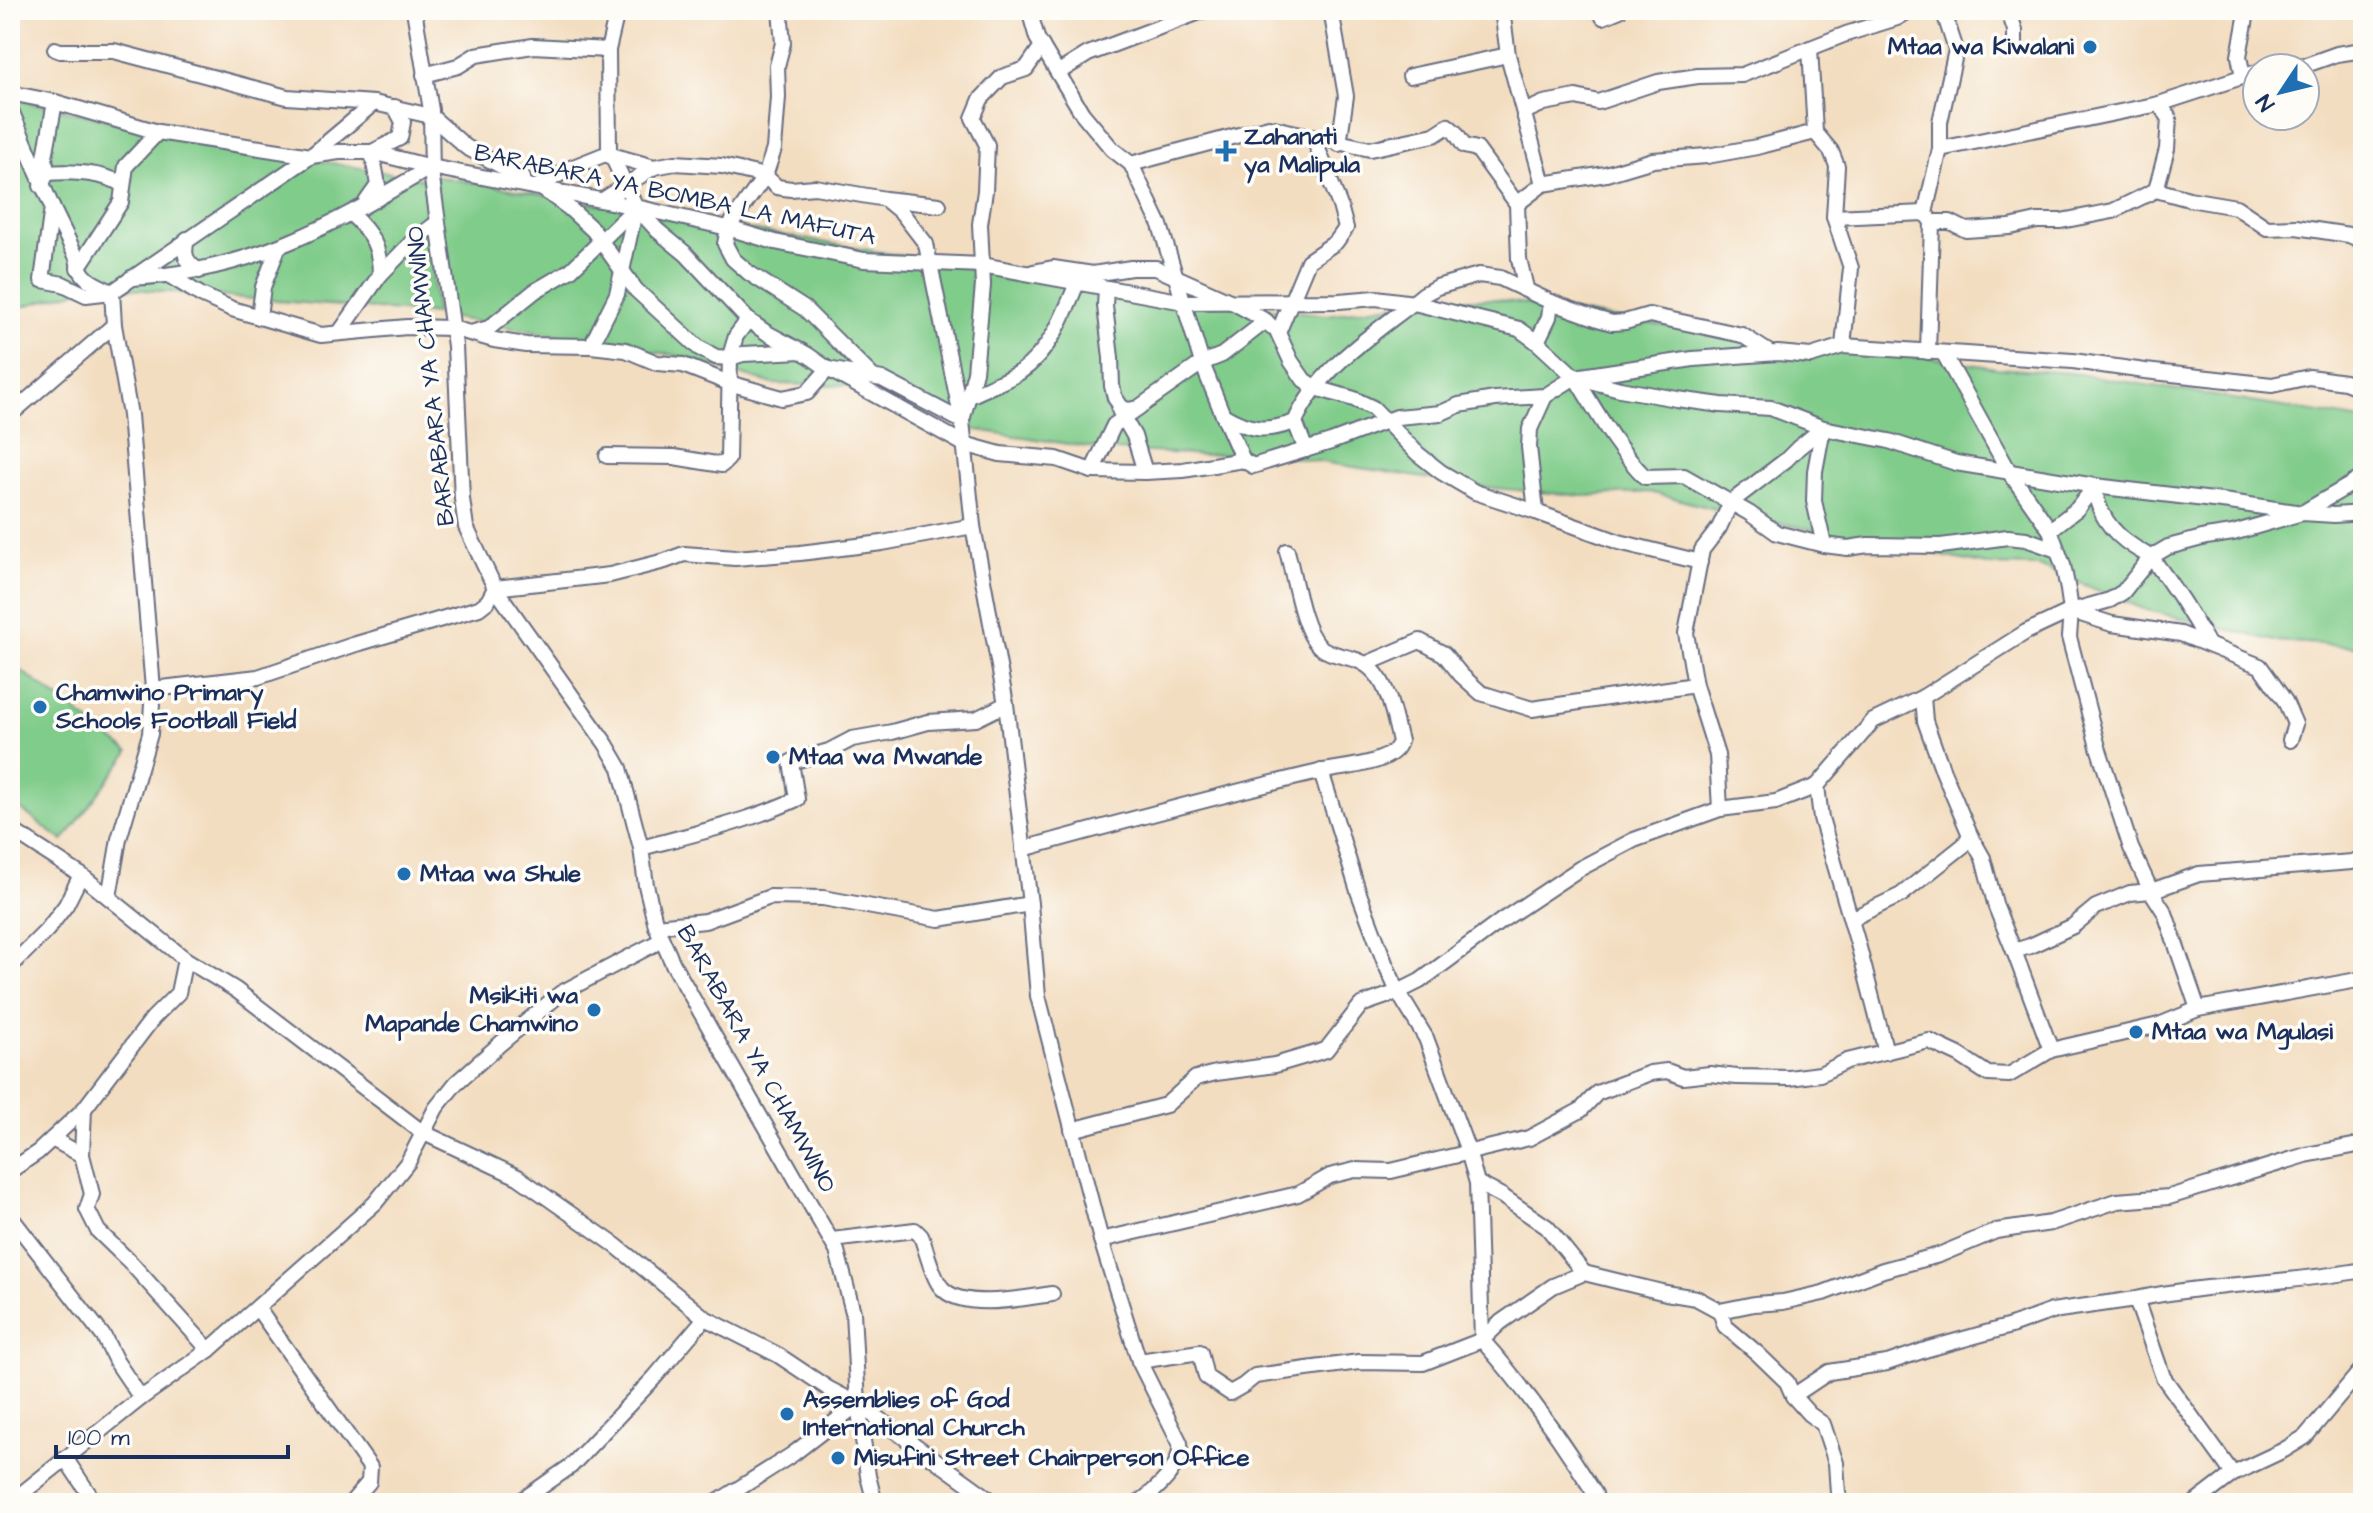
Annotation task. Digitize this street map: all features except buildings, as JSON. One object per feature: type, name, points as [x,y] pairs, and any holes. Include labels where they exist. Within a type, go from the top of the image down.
[{"type":"street","name":"BARABARA YA CHAMWINO","points":[[414,10],[431,116],[431,167],[452,328],[466,527],[495,588],[620,768],[659,933],[673,964],[832,1240],[853,1312],[858,1404],[875,1503]]},
{"type":"street","points":[[623,10],[616,16],[608,50],[611,155],[636,207],[686,254],[748,320],[828,369],[964,444],[1000,454],[1057,459],[1092,471],[1183,470],[1243,460]]},
{"type":"street","points":[[780,10],[783,43],[777,66],[774,149],[765,176],[728,228],[725,244],[733,259],[805,309],[873,377]]},
{"type":"street","points":[[1029,10],[1042,46],[1082,113],[1112,149],[1131,164],[1160,225],[1202,363],[1223,415],[1243,460],[1253,466],[1397,417],[1441,413],[1459,405],[1495,399],[1545,396],[1575,377],[1693,359],[1771,353],[1811,356],[1843,346],[2073,361],[2272,385],[2309,377],[2345,382],[2363,389]]},
{"type":"street","points":[[1059,72],[1088,54],[1205,10]]},
{"type":"street","points":[[1331,10],[1346,96],[1339,144]]},
{"type":"street","points":[[1502,10],[1508,55],[1543,184]]},
{"type":"street","points":[[1603,17],[1620,10]]},
{"type":"street","points":[[1524,112],[1544,103],[1576,97],[1598,102],[1658,82],[1698,76],[1742,75],[1846,34],[1897,18],[1910,10]]},
{"type":"street","points":[[1928,352],[1929,218],[1940,149],[1940,122],[1956,50],[1943,10]]},
{"type":"street","points":[[2008,10],[2015,30],[2015,48]]},
{"type":"street","points":[[2241,59],[2245,10]]},
{"type":"street","points":[[424,75],[458,66],[476,55],[533,46],[608,50]]},
{"type":"street","points":[[962,421],[978,355],[982,317],[980,224],[987,145],[973,118],[981,99],[1002,77],[1026,69],[1042,46]]},
{"type":"street","points":[[1810,48],[1815,132],[1831,151],[1837,166],[1834,217],[1851,268],[1843,346]]},
{"type":"street","points":[[55,49],[114,51],[287,97],[374,103],[431,116],[466,147],[538,186],[569,208],[593,230],[636,290],[699,348],[716,357],[730,358],[743,354],[801,351]]},
{"type":"street","points":[[2321,60],[2363,50]]},
{"type":"street","points":[[1410,76],[1508,55]]},
{"type":"street","points":[[1940,149],[2159,104],[2241,77]]},
{"type":"street","name":"BARABARA YA BOMBA LA MAFUTA","points":[[10,93],[55,102],[158,132],[311,156],[372,152],[431,167],[636,207],[775,242],[864,260],[982,265],[1184,302],[1376,298],[1414,303],[1519,329],[1575,377]]},
{"type":"street","points":[[44,180],[55,102]]},
{"type":"street","points":[[52,207],[42,280],[63,284],[86,295],[112,292],[311,156],[374,103]]},
{"type":"street","points":[[2156,190],[2167,149],[2169,117],[2159,104]]},
{"type":"street","points":[[357,211],[378,185],[372,152],[400,138],[403,122],[395,107]]},
{"type":"street","points":[[10,108],[44,180],[52,207],[77,258],[78,268],[89,281],[112,292]]},
{"type":"street","points":[[1131,164],[1269,127],[1370,149],[1434,135],[1448,126],[1464,146],[1477,149],[1517,204],[1519,259],[1526,288]]},
{"type":"street","points":[[78,268],[121,202],[126,166],[158,132]]},
{"type":"street","points":[[1517,204],[1543,184],[1606,174],[1653,160],[1707,156],[1757,147],[1815,132]]},
{"type":"street","points":[[1278,333],[1308,261],[1336,242],[1346,228],[1313,136]]},
{"type":"street","points":[[538,186],[603,155],[654,167]]},
{"type":"street","points":[[603,200],[654,167],[675,163],[722,166],[765,176],[777,187],[815,187],[939,205]]},
{"type":"street","points":[[130,278],[199,271],[278,248],[357,211],[431,167]]},
{"type":"street","points":[[44,180],[68,171],[107,175],[123,184]]},
{"type":"street","points":[[1834,217],[1929,218],[1950,222],[1966,230],[2010,227],[2113,211],[2156,190],[2236,207],[2267,228],[2296,227],[2349,235],[2363,241]]},
{"type":"street","points":[[885,199],[902,213],[926,244],[962,421],[973,526],[1006,704],[1038,996],[1101,1240],[1139,1361],[1180,1443],[1179,1459],[1162,1482],[1139,1503]]},
{"type":"street","points":[[472,333],[489,328],[535,291],[571,270],[636,207]]},
{"type":"street","points":[[591,346],[617,294],[636,207]]},
{"type":"street","points":[[357,211],[380,256],[380,275]]},
{"type":"street","points":[[340,332],[380,275],[414,240],[437,223]]},
{"type":"street","points":[[187,239],[184,253],[187,263],[199,271]]},
{"type":"street","points":[[259,317],[263,287],[278,248]]},
{"type":"street","points":[[1022,274],[1053,268],[1093,274],[1156,268],[1176,276],[1266,321],[1278,333],[1304,380],[1316,388],[1373,408],[1418,454],[1475,492],[1619,542],[1700,562]]},
{"type":"street","points":[[1223,415],[1251,428],[1273,430],[1295,422],[1305,401],[1333,367],[1437,287],[1479,275],[1500,278],[1551,302],[1612,323],[1649,315],[1742,335],[1771,353]]},
{"type":"street","points":[[170,276],[201,295],[259,317],[321,335],[407,327],[452,328],[526,345],[626,350],[657,363],[683,365],[729,383],[782,398],[807,393],[828,369]]},
{"type":"street","points":[[968,397],[1020,372],[1037,357],[1059,325],[1077,283]]},
{"type":"street","points":[[1106,289],[1112,386],[1123,417],[1134,436],[1145,472]]},
{"type":"street","points":[[109,897],[119,839],[150,734],[153,689],[130,415],[114,325],[112,292]]},
{"type":"street","points":[[1537,342],[1549,317],[1551,302]]},
{"type":"street","points":[[607,456],[674,457],[722,465],[728,459],[730,358],[736,336],[748,320]]},
{"type":"street","points":[[1092,471],[1114,425],[1123,417],[1202,363],[1222,355],[1266,321]]},
{"type":"street","points":[[10,415],[114,325]]},
{"type":"street","points":[[1944,354],[2010,473],[2050,530],[2063,565],[2071,611],[2069,637],[2098,747],[2131,848],[2165,913],[2198,1009]]},
{"type":"street","points":[[1639,368],[1634,378],[1636,386],[1643,392]]},
{"type":"street","points":[[828,369],[882,379],[962,421]]},
{"type":"street","points":[[1575,377],[1620,389],[1721,405],[1771,408],[1823,428],[1889,441],[1956,463],[2010,473],[2302,513],[2363,513]]},
{"type":"street","points":[[1575,377],[1609,432],[1645,477],[1684,476],[1777,533],[1848,548],[1868,545],[1941,546],[2008,537],[2026,539],[2057,550]]},
{"type":"street","points":[[1536,512],[1530,429],[1545,396]]},
{"type":"street","points":[[1115,398],[1122,408],[1138,408]]},
{"type":"street","points":[[1295,422],[1306,450]]},
{"type":"street","points":[[1720,809],[1717,755],[1695,685],[1686,633],[1702,550],[1719,528],[1731,502],[1823,428]]},
{"type":"street","points":[[1823,428],[1815,471],[1814,501],[1824,545]]},
{"type":"street","points":[[1072,1130],[1166,1105],[1196,1078],[1275,1065],[1326,1050],[1361,1005],[1420,981],[1501,921],[1579,869],[1634,840],[1720,809],[1776,802],[1817,786],[1873,721],[1923,697],[2026,632],[2071,611],[2110,600],[2123,592],[2151,557],[2168,547],[2233,533],[2302,513],[2363,475]]},
{"type":"street","points":[[2050,530],[2077,509],[2095,486]]},
{"type":"street","points":[[2095,486],[2102,515],[2131,545],[2151,557],[2208,644]]},
{"type":"street","points":[[153,689],[258,677],[479,608],[488,601],[495,588],[610,575],[684,554],[735,558],[800,553],[882,543],[973,526]]},
{"type":"street","points":[[1023,849],[1321,771],[1374,761],[1399,749],[1400,741],[1383,681],[1366,664],[1339,657],[1319,647],[1308,631],[1287,551]]},
{"type":"street","points":[[2071,611],[2112,624],[2181,634],[2260,666],[2285,701],[2295,724],[2290,740]]},
{"type":"street","points":[[1366,664],[1420,641],[1444,654],[1481,693],[1532,709],[1695,685]]},
{"type":"street","points":[[1923,697],[1925,721],[1943,771],[1983,858],[1996,907],[2051,1050]]},
{"type":"street","points":[[641,848],[774,810],[797,799],[791,762],[829,751],[852,739],[928,722],[976,719],[1006,704]]},
{"type":"street","points":[[1321,771],[1358,891],[1398,992],[1426,1038],[1468,1151],[1477,1183],[1482,1340],[1511,1372],[1561,1439],[1595,1494]]},
{"type":"street","points":[[1817,786],[1821,818],[1886,1052]]},
{"type":"street","points":[[10,829],[81,875],[185,959],[236,990],[422,1132],[518,1177],[615,1245],[705,1318],[778,1355],[858,1404],[995,1503]]},
{"type":"street","points":[[1851,919],[1901,895],[1964,845],[1970,835]]},
{"type":"street","points":[[2014,951],[2073,926],[2096,907],[2130,893],[2151,891],[2199,874],[2352,862],[2363,858]]},
{"type":"street","points":[[10,967],[47,930],[66,905],[81,875]]},
{"type":"street","points":[[10,1503],[141,1398],[209,1350],[375,1203],[408,1162],[436,1108],[456,1083],[561,993],[659,933],[705,921],[770,897],[823,898],[939,919],[1030,904]]},
{"type":"street","points":[[10,1171],[38,1152],[84,1109],[153,1018],[178,993],[185,959]]},
{"type":"street","points":[[1101,1240],[1298,1194],[1330,1176],[1355,1170],[1391,1171],[1529,1138],[1581,1110],[1597,1093],[1650,1073],[1667,1071],[1683,1077],[1710,1074],[1789,1078],[1820,1074],[1847,1061],[1929,1041],[1959,1055],[1988,1074],[2009,1075],[2051,1050],[2159,1025],[2198,1009],[2363,979]]},
{"type":"street","points":[[84,1109],[82,1155],[92,1194],[87,1209],[98,1231],[123,1254],[209,1350]]},
{"type":"street","points":[[52,1139],[82,1155]]},
{"type":"street","points":[[1139,1361],[1200,1352],[1206,1377],[1230,1393],[1255,1376],[1359,1362],[1423,1363],[1482,1340],[1501,1322],[1553,1286],[1584,1273],[1696,1298],[1720,1311],[1783,1302],[1823,1293],[1883,1270],[1939,1255],[1996,1231],[2051,1223],[2117,1201],[2169,1197],[2306,1155],[2363,1144]]},
{"type":"street","points":[[1477,1183],[1547,1227],[1584,1273]]},
{"type":"street","points":[[10,1216],[104,1337],[141,1398]]},
{"type":"street","points":[[832,1240],[915,1230],[921,1236],[941,1287],[953,1296],[966,1301],[1052,1294]]},
{"type":"street","points":[[1793,1396],[1829,1372],[1887,1363],[2052,1311],[2181,1289],[2363,1270]]},
{"type":"street","points":[[2136,1299],[2163,1377],[2233,1474]]},
{"type":"street","points":[[258,1309],[370,1467],[369,1482],[351,1503]]},
{"type":"street","points":[[1720,1311],[1725,1326],[1787,1382],[1793,1396],[1823,1424],[1836,1463],[1841,1503]]},
{"type":"street","points":[[518,1503],[571,1466],[654,1378],[705,1318]]},
{"type":"street","points":[[2195,1503],[2233,1474],[2305,1437],[2363,1368]]},
{"type":"street","points":[[716,1503],[793,1454],[858,1404]]},
{"type":"street","points":[[65,1458],[95,1503]]},
{"type":"green space","points":[[10,98],[188,138],[424,179],[436,314],[96,286],[10,310]]},
{"type":"green space","points":[[435,176],[944,263],[1169,297],[1328,315],[1430,299],[1494,299],[1823,351],[1916,355],[1996,368],[2073,373],[2363,420],[2363,647],[2275,641],[2143,609],[2039,566],[1987,565],[1730,513],[1650,492],[1585,496],[1483,487],[1257,452],[1204,455],[1100,449],[971,429],[878,386],[773,384],[679,356],[448,317]]},
{"type":"green space","name":"Chamwino Primary Schools Football Field","points":[[10,662],[129,752],[63,841],[10,801]]},
{"type":"place","name":"Mtaa wa Kiwalani","points":[[2090,47]]},
{"type":"place","name":"Zahanati ya Malipula","points":[[1226,151]]},
{"type":"place","name":"Chamwino Primary Schools Football Field","points":[[40,707]]},
{"type":"place","name":"Mtaa wa Mwande","points":[[773,757]]},
{"type":"place","name":"Mtaa wa Shule","points":[[404,874]]},
{"type":"place","name":"Msikiti wa Mapande Chamwino","points":[[594,1010]]},
{"type":"place","name":"Mtaa wa Mgulasi","points":[[2136,1032]]},
{"type":"place","name":"Assemblies of God International Church","points":[[787,1414]]},
{"type":"place","name":"Misufini Street Chairperson Office","points":[[838,1458]]}]
